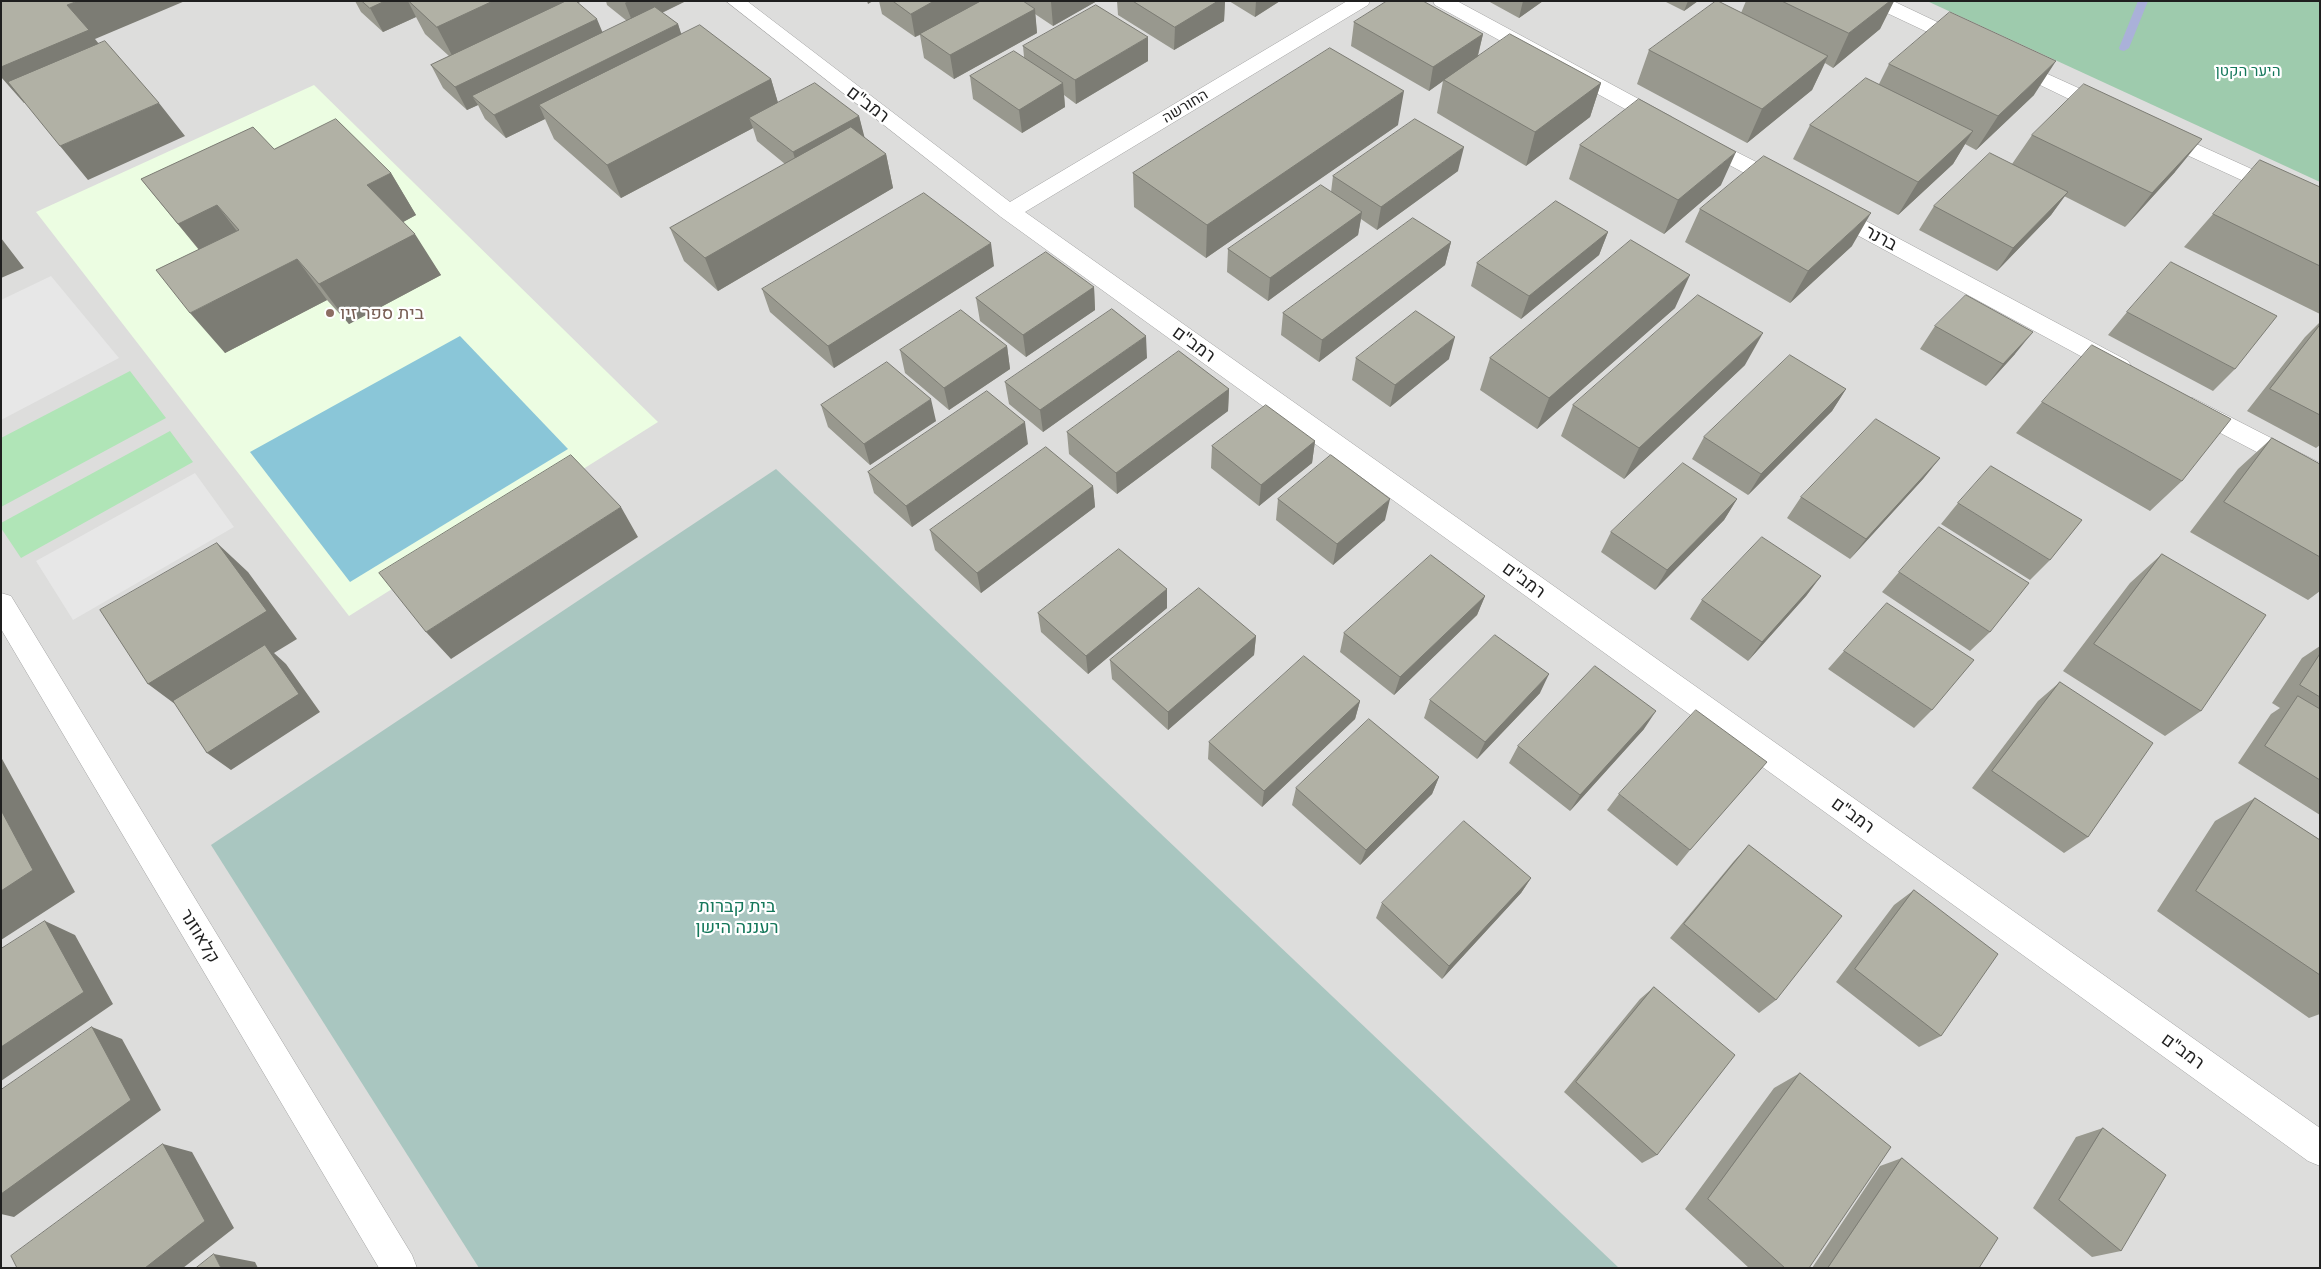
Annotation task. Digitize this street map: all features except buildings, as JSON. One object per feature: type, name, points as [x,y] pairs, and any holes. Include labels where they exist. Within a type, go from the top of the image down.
[{"type":"street","name":"רמב\"ם","points":[[735,1],[1009,212],[2320,1148]]},
{"type":"street","name":"החורשה","points":[[1009,212],[1362,1]]},
{"type":"street","name":"ברנר","points":[[1442,1],[2136,376]]},
{"type":"street","points":[[1877,1],[2320,209]]},
{"type":"street","points":[[2179,399],[2320,475]]},
{"type":"street","name":"קלאוזנר","points":[[1,604],[399,1268]]},
{"type":"shaded area","points":[[1,1],[2320,1],[2320,1268],[1,1268]]},
{"type":"shaded area","name":"בית ספר זיו","points":[[314,85],[658,422],[349,616],[36,212]]},
{"type":"shaded area","points":[[51,276],[119,358],[1,420],[1,300]]},
{"type":"shaded area","points":[[460,336],[568,449],[350,582],[250,452]]},
{"type":"shaded area","points":[[195,473],[234,527],[73,620],[36,561]]},
{"type":"green space","name":"היער הקטן","points":[[1927,1],[2320,1],[2320,182]]},
{"type":"green space","points":[[130,371],[166,418],[1,507],[1,438]]},
{"type":"green space","points":[[170,431],[193,462],[21,558],[1,528],[1,523]]},
{"type":"green space","name":"בית קברות רעננה הישן","points":[[776,469],[1619,1268],[479,1268],[211,845]]},
{"type":"waterway","points":[[2124,48],[2143,1]]},
{"type":"place","name":"בית ספר זיו","points":[[330,313]]}]
